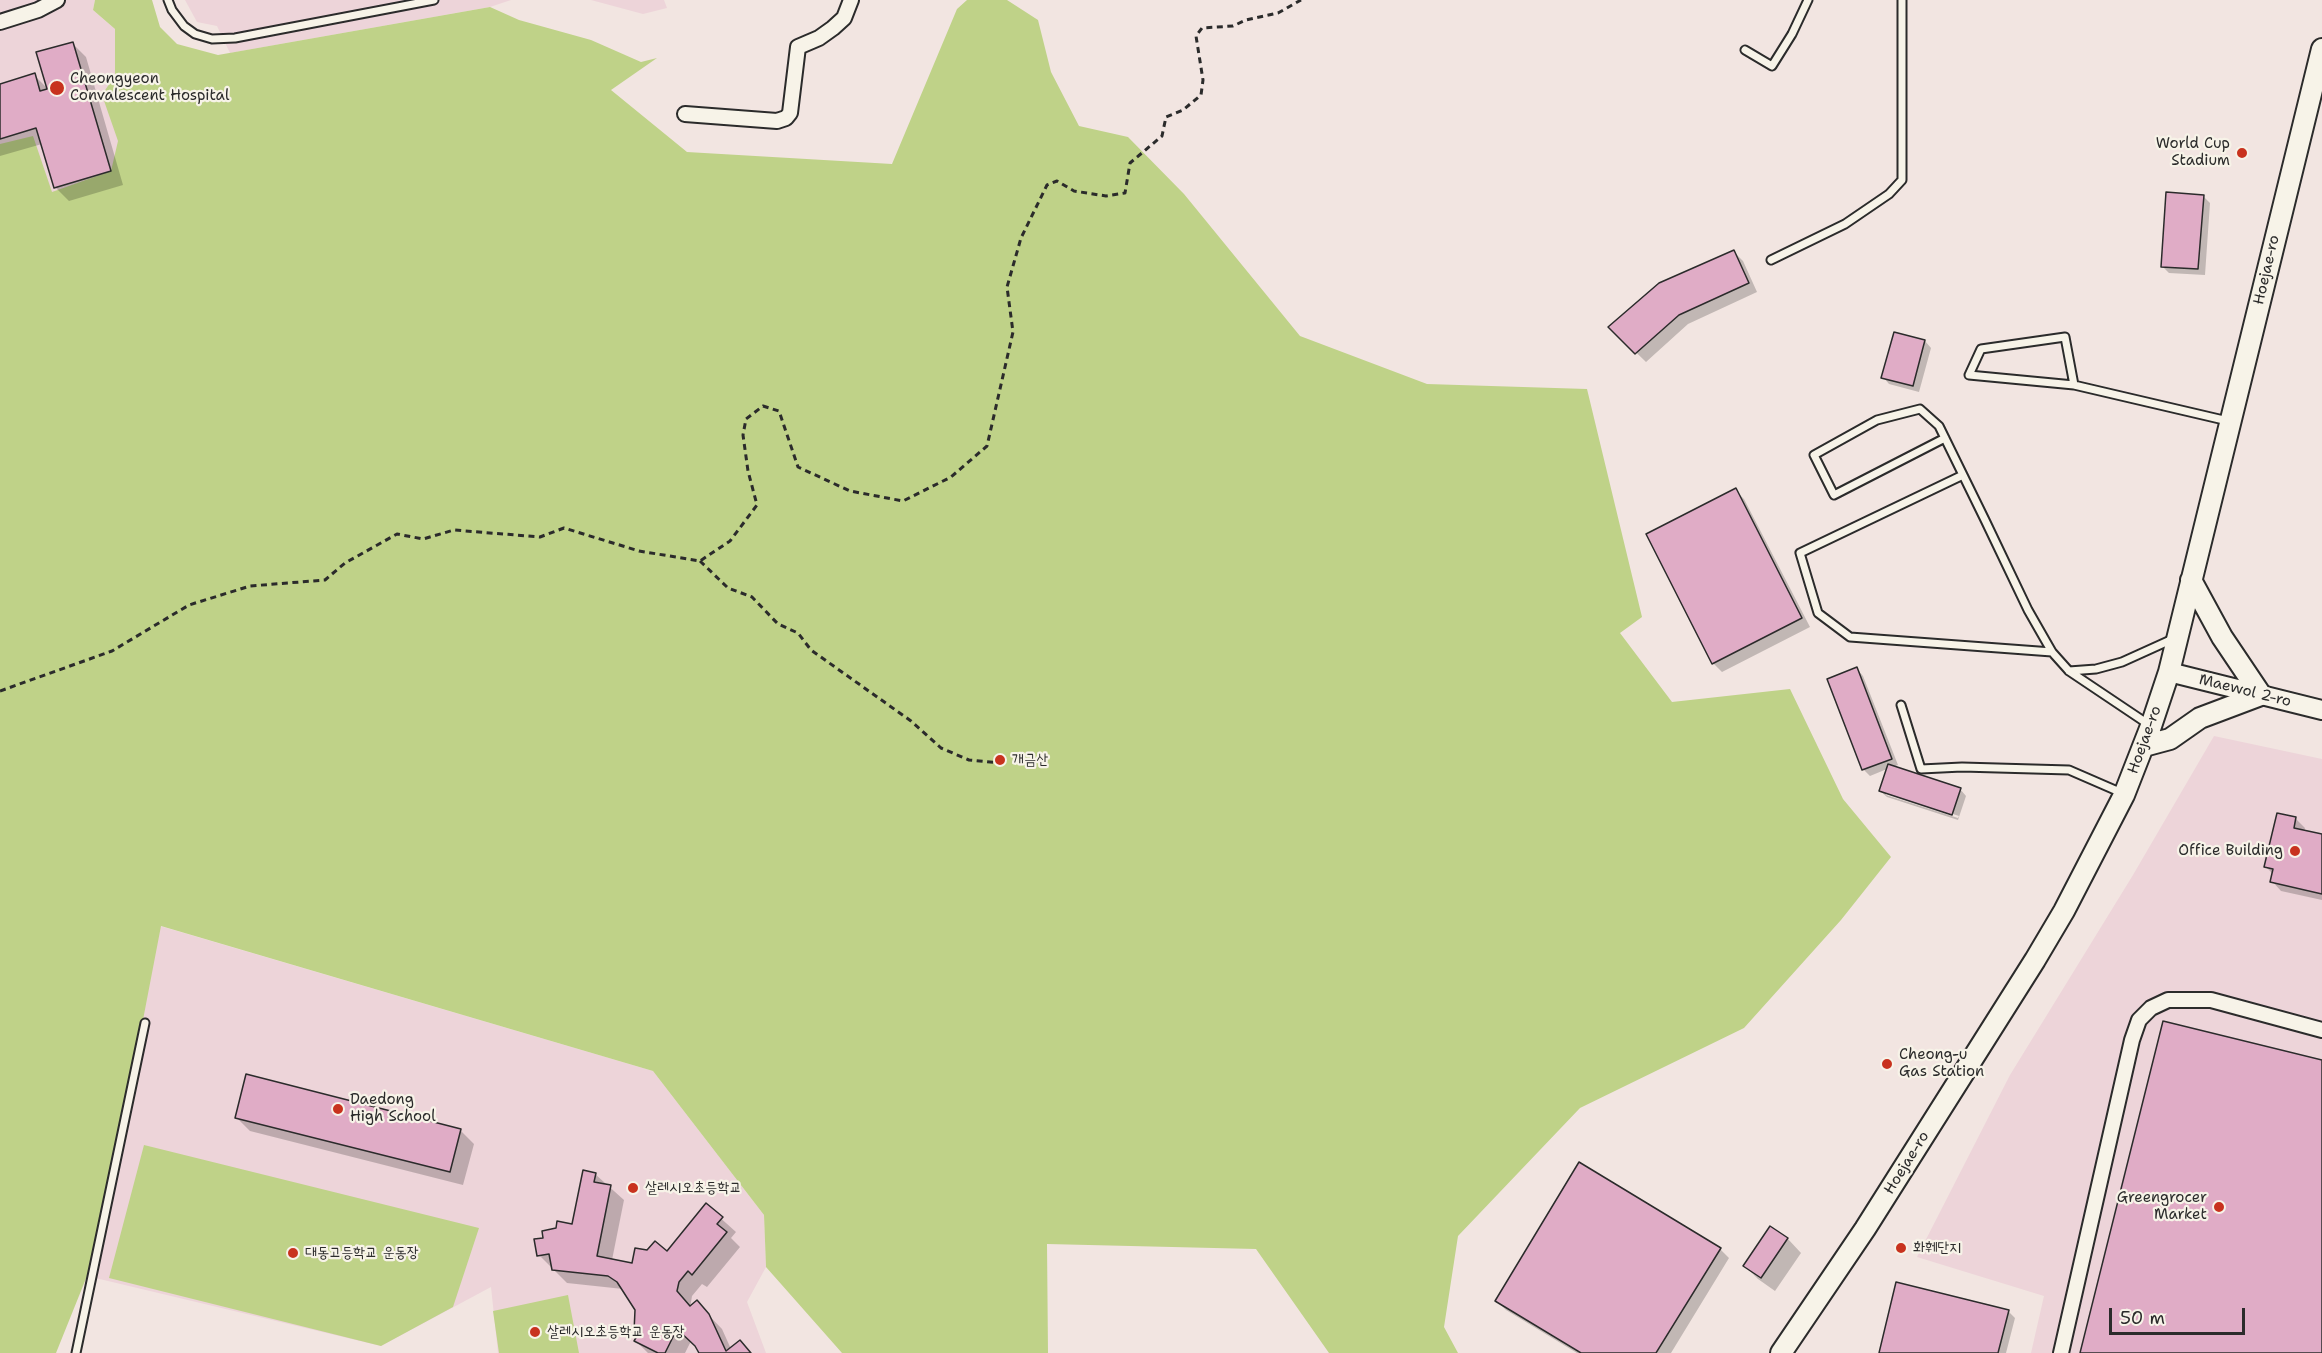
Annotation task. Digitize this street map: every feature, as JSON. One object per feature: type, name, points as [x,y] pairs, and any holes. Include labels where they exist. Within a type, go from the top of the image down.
[{"type":"main road","name":"Hoejae-ro","points":[[1781,1353],[1865,1229],[2035,960],[2124,795],[2144,746],[2169,672],[2322,49]]},
{"type":"main road","points":[[2144,746],[2170,739],[2200,718],[2261,694],[2222,637],[2191,580]]},
{"type":"street","points":[[0,22],[38,10],[57,0]]},
{"type":"street","points":[[686,114],[777,121],[786,118],[790,113],[798,47],[819,38],[833,28],[844,18],[851,0]]},
{"type":"street","name":"Maewol 2-ro","points":[[2169,672],[2322,710]]},
{"type":"street","points":[[2061,1353],[2132,1040],[2139,1020],[2151,1008],[2168,1000],[2211,1000],[2322,1030]]},
{"type":"lane","points":[[168,0],[172,10],[184,26],[195,34],[212,39],[235,38],[434,0]]},
{"type":"lane","points":[[1745,50],[1772,66],[1792,34],[1808,0]]},
{"type":"lane","points":[[1771,260],[1845,224],[1890,194],[1902,180],[1902,0]]},
{"type":"lane","points":[[2074,385],[2065,337],[1981,349],[1969,375],[2074,385],[2230,422]]},
{"type":"lane","points":[[1945,438],[1834,495],[1814,455],[1877,420],[1920,410],[1939,426],[1945,438],[1963,475],[2028,610],[2052,652],[2069,671],[2151,726]]},
{"type":"lane","points":[[1963,475],[1800,553],[1818,613],[1850,637],[2052,652]]},
{"type":"lane","points":[[2069,671],[2096,669],[2122,662],[2177,636]]},
{"type":"lane","points":[[1901,705],[1921,769],[1962,767],[2069,770],[2124,795]]},
{"type":"lane","points":[[76,1353],[145,1023]]},
{"type":"path","points":[[700,561],[730,541],[757,505],[748,471],[743,435],[746,419],[763,406],[779,411],[798,467],[850,491],[903,501],[951,477],[987,446],[1013,332],[1006,287],[1022,238],[1047,185],[1057,181],[1074,191],[1106,196],[1125,193],[1130,163],[1162,136],[1166,117],[1182,110],[1202,95],[1203,80],[1196,36],[1203,28],[1233,27],[1246,20],[1278,13],[1301,0]]},
{"type":"path","points":[[0,691],[112,651],[189,605],[250,586],[324,580],[345,563],[396,534],[423,539],[454,530],[540,537],[564,528],[639,551],[700,561],[728,588],[752,597],[778,624],[798,633],[812,650],[911,721],[941,748],[969,760],[1000,763]]},
{"type":"shaded area","name":"Cheongyeon Convalescent Hospital","points":[[0,0],[95,0],[93,10],[115,29],[116,63],[112,100],[131,144],[115,182],[52,200],[0,190]]},
{"type":"shaded area","points":[[185,0],[511,0],[490,7],[230,53],[217,26],[197,22]]},
{"type":"shaded area","points":[[591,0],[664,0],[667,8],[643,14]]},
{"type":"shaded area","points":[[2214,736],[2322,759],[2322,1353],[2031,1353],[2044,1296],[1917,1257],[2010,1075],[2133,875]]},
{"type":"shaded area","name":"Daedong High School","points":[[160,926],[653,1071],[764,1215],[766,1267],[747,1302],[766,1353],[498,1353],[491,1287],[381,1346],[87,1276]]},
{"type":"green space","points":[[95,0],[152,0],[160,27],[177,44],[218,55],[490,7],[519,20],[591,40],[641,62],[657,58],[611,90],[687,152],[892,164],[957,9],[967,0],[1007,0],[1038,20],[1051,72],[1079,126],[1128,137],[1184,194],[1300,336],[1427,384],[1587,389],[1642,617],[1620,633],[1672,702],[1790,689],[1843,799],[1891,857],[1841,920],[1744,1028],[1580,1108],[1458,1236],[1444,1327],[1458,1353],[1329,1353],[1256,1249],[1047,1244],[1048,1353],[842,1353],[766,1267],[764,1215],[653,1071],[161,926],[95,1270],[87,1276],[56,1353],[0,1353],[0,144],[33,136],[52,192],[111,171],[118,141],[102,95],[115,75],[115,29],[93,10]]},
{"type":"green space","name":"대동고등학교 운동장","points":[[144,1145],[479,1228],[453,1307],[381,1346],[109,1278]]},
{"type":"green space","name":"살레시오초등학교 운동장","points":[[568,1295],[579,1353],[499,1353],[493,1311]]},
{"type":"building","points":[[73,42],[111,171],[54,188],[36,128],[0,139],[0,84],[35,73],[40,91],[47,89],[36,52]]},
{"type":"building","points":[[2166,192],[2204,195],[2198,269],[2161,267]]},
{"type":"building","points":[[1734,250],[1749,283],[1679,315],[1635,354],[1608,327],[1659,283]]},
{"type":"building","points":[[1894,332],[1925,340],[1913,386],[1881,378]]},
{"type":"building","points":[[1736,488],[1802,618],[1712,664],[1646,534]]},
{"type":"building","points":[[1857,667],[1892,759],[1862,770],[1827,679]]},
{"type":"building","points":[[1888,764],[1961,788],[1952,815],[1879,791]]},
{"type":"building","name":"Office Building","points":[[2277,813],[2296,817],[2294,828],[2322,834],[2322,894],[2270,882],[2273,869],[2264,867]]},
{"type":"building","name":"Greengrocer Market","points":[[2163,1021],[2322,1060],[2322,1353],[2080,1353]]},
{"type":"building","points":[[246,1074],[461,1129],[450,1172],[235,1118]]},
{"type":"building","points":[[1579,1162],[1721,1248],[1656,1353],[1581,1353],[1495,1301]]},
{"type":"building","name":"살레시오초등학교","points":[[583,1170],[596,1173],[594,1182],[611,1185],[597,1256],[632,1263],[635,1248],[647,1250],[655,1241],[667,1251],[706,1203],[723,1217],[717,1224],[727,1232],[692,1275],[688,1271],[679,1282],[677,1291],[690,1306],[697,1300],[709,1314],[726,1351],[740,1340],[751,1353],[699,1353],[677,1329],[665,1353],[658,1353],[634,1341],[637,1336],[634,1332],[635,1310],[617,1282],[608,1276],[552,1270],[549,1254],[537,1256],[534,1239],[543,1238],[542,1231],[556,1228],[557,1221],[572,1224]]},
{"type":"building","points":[[1770,1226],[1788,1238],[1761,1278],[1743,1266]]},
{"type":"building","points":[[1896,1282],[2009,1310],[1998,1353],[1879,1353]]},
{"type":"place","name":"Cheongyeon Convalescent Hospital","points":[[57,88]]},
{"type":"place","name":"World Cup Stadium","points":[[2242,153]]},
{"type":"place","name":"개금산","points":[[1000,760]]},
{"type":"place","name":"Office Building","points":[[2295,851]]},
{"type":"place","name":"Cheong-u Gas Station","points":[[1887,1064]]},
{"type":"place","name":"Daedong High School","points":[[338,1109]]},
{"type":"place","name":"살레시오초등학교","points":[[633,1188]]},
{"type":"place","name":"Greengrocer Market","points":[[2219,1207]]},
{"type":"place","name":"화훼단지","points":[[1901,1248]]},
{"type":"place","name":"대동고등학교 운동장","points":[[293,1253]]},
{"type":"place","name":"살레시오초등학교 운동장","points":[[535,1332]]}]
